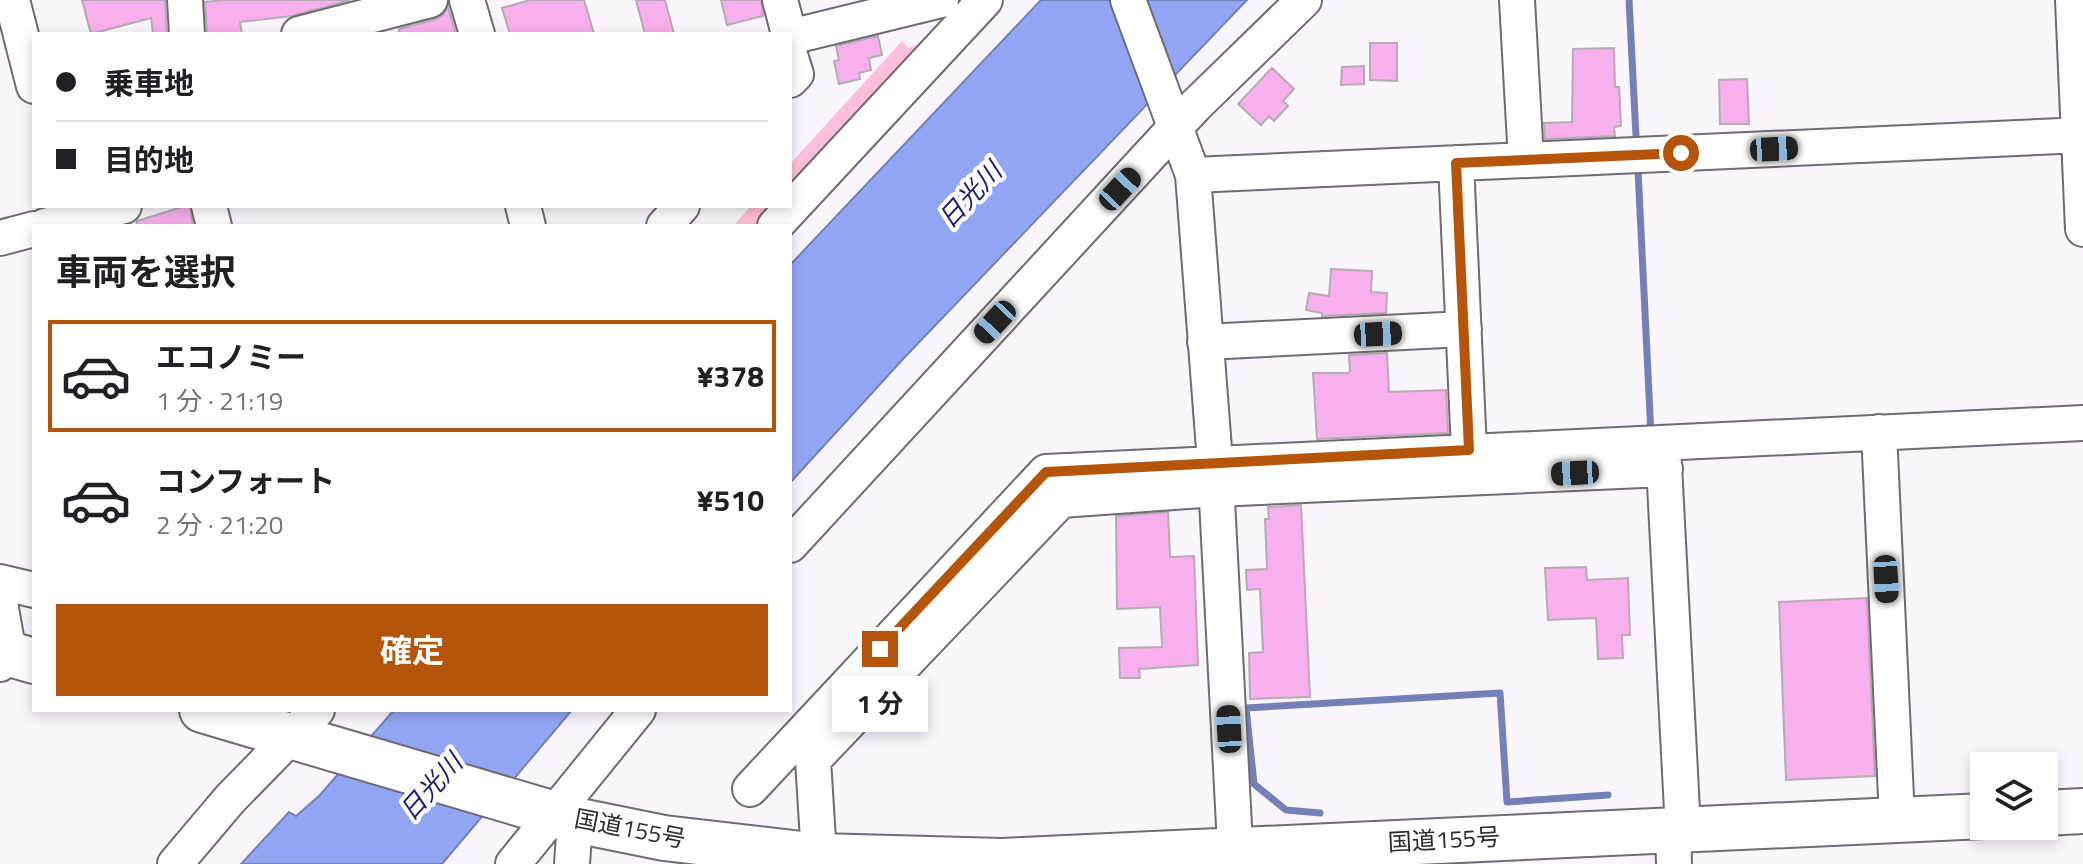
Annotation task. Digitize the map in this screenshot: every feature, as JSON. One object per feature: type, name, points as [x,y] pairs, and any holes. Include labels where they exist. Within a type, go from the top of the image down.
[{"type":"highway","name":"国道155号","points":[[213,712],[306,729],[555,813],[664,838],[819,856],[1002,861],[1236,857],[1677,841],[1897,819],[1970,816]]},
{"type":"highway","points":[[2058,812],[2083,811]]},
{"type":"street","points":[[12,0],[32,78]]},
{"type":"street","points":[[185,0],[187,32]]},
{"type":"street","points":[[307,32],[430,0]]},
{"type":"street","points":[[467,0],[476,32]]},
{"type":"street","points":[[780,0],[788,32]]},
{"type":"street","points":[[792,34],[941,0]]},
{"type":"street","points":[[1128,0],[1193,175],[1215,475],[1236,857]]},
{"type":"street","points":[[792,543],[1173,125],[1304,0]]},
{"type":"street","points":[[1517,0],[1526,160]]},
{"type":"street","points":[[2073,0],[2083,229]]},
{"type":"street","points":[[792,207],[975,3]]},
{"type":"street","points":[[1193,175],[2081,135]]},
{"type":"street","points":[[1456,163],[1469,450]]},
{"type":"street","points":[[61,220],[115,208]]},
{"type":"street","points":[[666,224],[680,208]]},
{"type":"street","points":[[777,224],[791,208]]},
{"type":"street","points":[[0,238],[32,230]]},
{"type":"street","points":[[1205,342],[1464,329]]},
{"type":"street","points":[[750,789],[1046,472],[1215,475],[1664,455],[1879,432],[2083,423]]},
{"type":"street","points":[[1879,432],[1897,819]]},
{"type":"street","points":[[819,856],[813,760],[1061,500],[1215,475],[1469,450],[1664,455]]},
{"type":"street","points":[[1664,455],[1677,841]]},
{"type":"street","points":[[0,582],[32,590]]},
{"type":"street","points":[[0,603],[11,658]]},
{"type":"street","points":[[513,864],[636,712]]},
{"type":"street","points":[[175,864],[230,799],[306,729]]},
{"type":"street","points":[[777,760],[816,798]]},
{"type":"street","points":[[555,813],[572,864]]},
{"type":"shaded area","points":[[941,23],[792,198],[792,162],[902,41],[908,48],[921,43]]},
{"type":"shaded area","points":[[749,208],[783,208],[768,224],[735,224]]},
{"type":"water","name":"日光川","points":[[1041,0],[1247,0],[903,359],[792,481],[792,263]]},
{"type":"water","name":"日光川","points":[[392,712],[570,712],[442,864],[241,864],[289,812],[296,816],[319,796]]},
{"type":"building","points":[[82,0],[165,0],[167,32],[153,32],[151,18],[90,32]]},
{"type":"building","points":[[350,0],[292,16],[240,22],[242,32],[207,32],[205,2]]},
{"type":"building","points":[[530,0],[584,0],[593,32],[509,32],[502,8]]},
{"type":"building","points":[[636,0],[665,0],[673,32],[644,32]]},
{"type":"building","points":[[721,0],[761,0],[763,16],[727,25]]},
{"type":"building","points":[[448,7],[455,32],[399,32],[399,29],[443,15]]},
{"type":"building","points":[[878,36],[882,55],[869,58],[871,70],[859,73],[860,79],[839,84],[834,61],[839,60],[836,46]]},
{"type":"building","points":[[1370,43],[1397,43],[1397,81],[1370,80]]},
{"type":"building","points":[[1614,48],[1615,87],[1619,87],[1621,126],[1614,127],[1615,136],[1545,139],[1544,123],[1572,122],[1573,49]]},
{"type":"building","points":[[1364,66],[1364,84],[1341,85],[1342,67]]},
{"type":"building","points":[[1272,68],[1294,89],[1283,101],[1288,106],[1274,121],[1269,116],[1261,125],[1238,104]]},
{"type":"building","points":[[1747,79],[1749,124],[1720,124],[1719,80]]},
{"type":"building","points":[[179,208],[190,208],[193,224],[136,224],[137,221]]},
{"type":"building","points":[[1331,269],[1372,271],[1371,292],[1387,293],[1386,313],[1322,316],[1322,313],[1306,310],[1309,293],[1329,296]]},
{"type":"building","points":[[1387,353],[1389,392],[1446,390],[1448,433],[1317,439],[1313,373],[1348,373],[1349,355]]},
{"type":"building","points":[[1301,505],[1310,697],[1250,699],[1249,653],[1263,652],[1260,589],[1247,590],[1246,570],[1267,569],[1265,519],[1269,519],[1268,507]]},
{"type":"building","points":[[1168,512],[1170,557],[1194,556],[1198,665],[1139,669],[1140,678],[1120,678],[1119,648],[1162,647],[1160,607],[1117,609],[1116,516]]},
{"type":"building","points":[[1586,567],[1587,580],[1628,578],[1630,635],[1622,635],[1623,658],[1598,659],[1596,618],[1548,620],[1545,568]]},
{"type":"building","points":[[1867,598],[1875,776],[1786,780],[1779,602]]},
{"type":"waterway","points":[[1629,0],[1636,136]]},
{"type":"waterway","points":[[1638,170],[1651,435]]},
{"type":"waterway","points":[[1320,813],[1286,810],[1254,784],[1246,708],[1500,693],[1507,802],[1608,795]]},
{"type":"route","points":[[880,649],[1046,472],[1469,450],[1456,163],[1681,153]]}]
